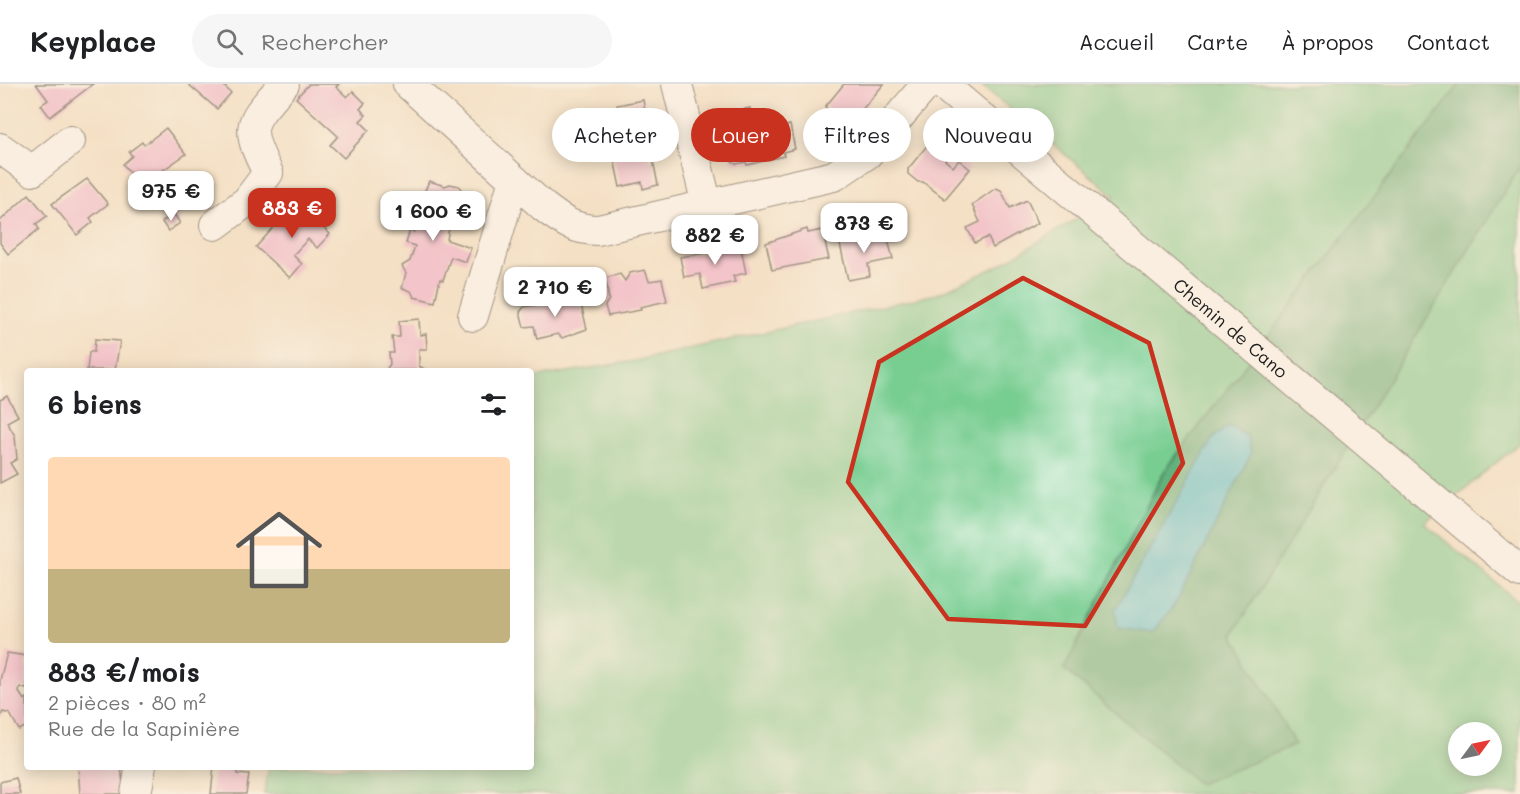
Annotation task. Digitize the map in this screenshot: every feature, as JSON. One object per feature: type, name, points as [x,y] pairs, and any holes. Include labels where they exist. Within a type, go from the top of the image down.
[{"type":"street","points":[[215,225],[247,201],[268,173],[253,143],[254,117],[284,84]]},
{"type":"street","points":[[408,84],[565,224],[581,230],[598,230],[834,176],[867,154],[927,84]]},
{"type":"street","points":[[677,84],[707,205]]},
{"type":"street","name":"Chemin de Cano","points":[[942,84],[1520,572]]},
{"type":"street","points":[[0,148],[32,171],[70,141]]},
{"type":"street","points":[[473,316],[514,180]]},
{"type":"street","points":[[136,794],[140,770]]},
{"type":"highlighted area","points":[[1023,278],[1149,343],[1183,463],[1085,626],[948,619],[848,482],[879,362]]},
{"type":"green space","points":[[980,84],[1460,84],[1064,669],[1295,745],[1233,634],[1520,166],[1520,443],[1424,523],[1520,603],[1520,794],[264,794],[268,770],[534,770],[534,378],[634,361],[937,294],[998,266],[1115,196],[1054,145],[1054,108],[1009,108]]},
{"type":"green space","points":[[1460,84],[1520,84],[1520,166],[1233,634],[1295,745],[1199,784],[1064,669],[1164,472]]},
{"type":"water","points":[[1229,426],[1247,436],[1251,454],[1176,603],[1153,633],[1118,628],[1115,610],[1213,438]]},
{"type":"building","points":[[36,84],[93,84],[50,117],[41,105],[48,100]]},
{"type":"building","points":[[188,84],[228,84],[225,87],[231,93],[217,109]]},
{"type":"building","points":[[309,84],[339,84],[336,87],[347,97],[353,91],[365,103],[360,109],[366,115],[360,121],[369,130],[344,158],[330,145],[338,136],[296,98]]},
{"type":"building","points":[[844,84],[884,84],[863,108],[825,107]]},
{"type":"building","points":[[643,100],[645,108],[618,108],[617,105]]},
{"type":"building","points":[[166,128],[186,154],[140,186],[123,164],[132,156],[129,152],[142,142],[144,145]]},
{"type":"building","points":[[791,130],[795,149],[791,150]]},
{"type":"building","points":[[923,151],[923,162],[947,162],[953,167],[957,162],[961,162],[970,169],[945,199],[908,174],[908,169]]},
{"type":"building","points":[[615,162],[653,162],[658,185],[643,189],[642,182],[620,187]]},
{"type":"building","points":[[87,179],[108,204],[90,218],[93,222],[77,235],[52,204]]},
{"type":"building","points":[[429,181],[445,186],[450,184],[459,186],[461,190],[451,216],[447,240],[471,248],[466,262],[451,257],[443,280],[440,279],[435,302],[414,297],[411,291],[402,288],[406,273],[402,266],[410,261],[415,246],[406,243],[410,230],[414,232],[418,219],[414,217]]},
{"type":"building","points":[[996,188],[1001,190],[1010,208],[1027,200],[1038,223],[993,248],[988,237],[975,243],[967,228],[980,222],[972,205]]},
{"type":"building","points":[[29,194],[47,216],[36,224],[39,229],[8,254],[0,243],[0,221]]},
{"type":"building","points":[[296,203],[330,234],[317,248],[308,239],[293,255],[302,264],[290,278],[256,247]]},
{"type":"building","points":[[174,214],[180,223],[168,231],[162,222]]},
{"type":"building","points":[[807,229],[808,233],[822,230],[829,259],[772,270],[766,243]]},
{"type":"building","points":[[872,234],[874,240],[887,236],[893,259],[868,264],[870,276],[848,280],[839,240]]},
{"type":"building","points":[[726,243],[727,251],[741,248],[746,273],[733,276],[735,282],[703,289],[700,274],[684,277],[680,257],[711,252],[710,247]]},
{"type":"building","points":[[645,270],[649,281],[662,279],[667,301],[640,307],[641,310],[608,316],[605,306],[609,299],[605,278],[620,274],[625,281],[630,273]]},
{"type":"building","points":[[564,296],[565,299],[579,296],[587,329],[562,338],[558,334],[537,339],[534,326],[524,327],[520,312],[524,307],[550,303],[549,299]]},
{"type":"building","points":[[419,319],[420,335],[426,334],[427,349],[419,349],[419,366],[422,368],[387,368],[390,364],[389,353],[394,353],[392,337],[400,337],[399,321]]},
{"type":"building","points":[[95,339],[120,341],[115,368],[87,368],[89,352],[94,352]]},
{"type":"building","points":[[7,396],[18,416],[7,422],[15,436],[17,459],[10,463],[17,474],[0,483],[0,400]]},
{"type":"building","points":[[7,653],[24,656],[24,688],[20,687],[19,692],[24,700],[24,728],[19,730],[10,714],[3,712],[0,719],[0,680]]},
{"type":"building","points":[[78,770],[121,770],[124,794],[80,794]]},
{"type":"building","points":[[214,770],[238,770],[237,774],[249,775],[246,794],[211,794]]},
{"type":"building","points":[[16,778],[20,794],[0,794],[0,782]]}]
